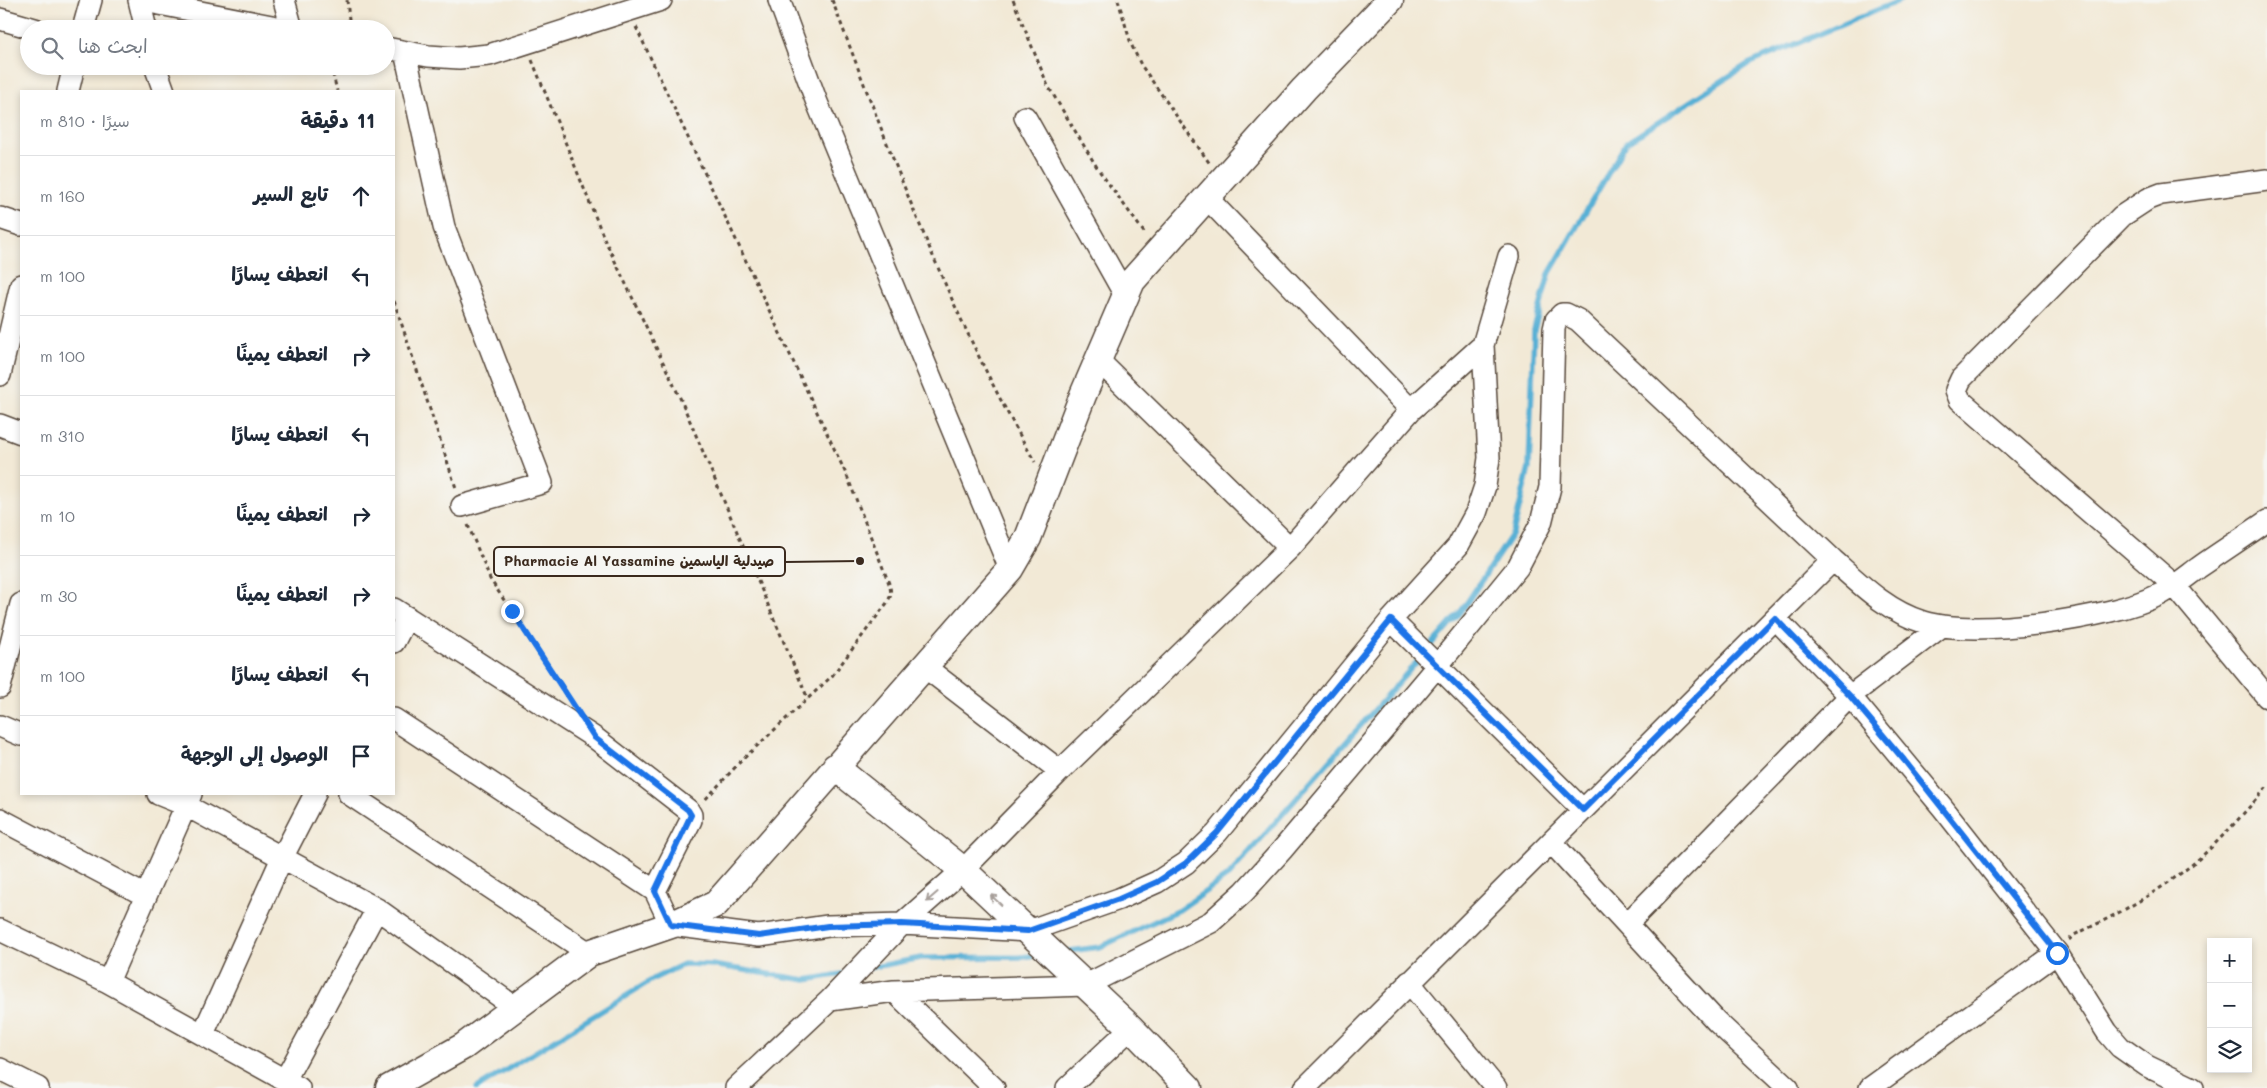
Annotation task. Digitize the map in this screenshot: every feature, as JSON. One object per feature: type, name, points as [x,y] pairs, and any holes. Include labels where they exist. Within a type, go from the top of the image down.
[{"type":"street","points":[[85,20],[91,0]]},
{"type":"street","points":[[144,20],[139,0],[226,9],[260,20]]},
{"type":"street","points":[[284,0],[290,20]]},
{"type":"street","points":[[462,506],[542,483],[444,227],[396,50],[428,56],[459,58],[489,55],[661,0]]},
{"type":"street","points":[[779,0],[816,100],[1010,569]]},
{"type":"street","points":[[389,1088],[464,1046],[589,953],[671,925],[716,904],[834,767],[926,667],[1010,569],[1028,538],[1083,395],[1132,281],[1310,82],[1390,0]]},
{"type":"street","points":[[0,19],[20,25]]},
{"type":"street","points":[[68,90],[72,75]]},
{"type":"street","points":[[159,75],[164,90]]},
{"type":"street","points":[[1025,117],[1126,295]]},
{"type":"street","points":[[2267,180],[2161,194],[2135,206],[2122,216],[1961,379],[1956,390],[1960,400],[2174,585],[2267,697]]},
{"type":"street","points":[[1213,189],[1411,410]]},
{"type":"street","points":[[0,218],[20,225]]},
{"type":"street","points":[[671,925],[759,936],[828,926],[902,924],[1034,936],[1157,882],[1186,863],[1217,833],[1391,620],[1458,546],[1476,513],[1484,486],[1489,458],[1483,344],[1510,256]]},
{"type":"street","points":[[0,375],[20,288]]},
{"type":"street","points":[[830,1000],[894,990],[1080,980],[1211,922],[1244,892],[1282,850],[1435,662],[1518,568],[1541,523],[1550,487],[1554,329],[1556,320],[1562,314],[1578,320],[1832,560],[1873,595],[1902,613],[1922,621],[1942,626],[2004,627],[2082,616],[2140,603],[2174,585],[2267,521]]},
{"type":"street","points":[[736,1088],[830,1000],[902,924],[963,870],[1060,771],[1290,548],[1411,410],[1483,344]]},
{"type":"street","points":[[1098,360],[1290,548]]},
{"type":"street","points":[[0,425],[20,433]]},
{"type":"street","points":[[1305,1088],[1832,560]]},
{"type":"street","points":[[0,687],[18,632],[20,613]]},
{"type":"street","points":[[395,637],[400,613],[595,738],[688,810],[691,815],[655,891]]},
{"type":"street","points":[[1775,618],[1850,696],[1938,801],[2057,953],[2107,1032],[2120,1047],[2147,1066],[2193,1088]]},
{"type":"street","points":[[1391,620],[1583,810]]},
{"type":"street","points":[[1627,924],[1850,696],[1942,626]]},
{"type":"street","points":[[926,667],[1060,771]]},
{"type":"street","points":[[395,720],[655,891],[671,925]]},
{"type":"street","points":[[0,726],[20,736]]},
{"type":"street","points":[[834,767],[963,870],[1131,1028],[1189,1088]]},
{"type":"street","points":[[163,795],[188,800],[282,858],[377,909],[516,1008]]},
{"type":"street","points":[[203,1034],[282,858],[314,795]]},
{"type":"street","points":[[351,795],[589,953]]},
{"type":"street","points":[[108,982],[188,800]]},
{"type":"street","points":[[0,819],[146,896]]},
{"type":"street","points":[[1551,842],[1718,1022],[1788,1088]]},
{"type":"street","points":[[0,930],[108,982],[292,1084],[377,909]]},
{"type":"street","points":[[1870,1088],[2057,953]]},
{"type":"street","points":[[1409,982],[1496,1088]]},
{"type":"street","points":[[894,990],[994,1088]]},
{"type":"street","points":[[1067,1088],[1131,1028]]},
{"type":"street","points":[[0,1069],[38,1088]]},
{"type":"path","points":[[347,0],[349,20]]},
{"type":"path","points":[[832,0],[904,189],[963,326],[1001,403],[1049,487]]},
{"type":"path","points":[[1012,0],[1048,86],[1098,169],[1158,252]]},
{"type":"path","points":[[1118,0],[1126,31],[1142,65],[1213,189]]},
{"type":"path","points":[[628,10],[847,476],[890,586],[891,595],[832,676],[741,761],[691,815]]},
{"type":"path","points":[[526,43],[604,238],[681,400],[808,700]]},
{"type":"path","points":[[333,75],[337,90]]},
{"type":"path","points":[[395,304],[462,506],[490,579],[569,698]]},
{"type":"path","points":[[2057,953],[2074,935],[2110,918],[2147,897],[2200,858],[2238,820],[2267,787]]},
{"type":"waterway","points":[[1428,649],[1462,610],[1513,533],[1529,468],[1534,330],[1549,274],[1626,143],[1748,64],[1901,0]]},
{"type":"waterway","points":[[1062,952],[1100,947],[1179,910],[1229,875],[1422,656]]},
{"type":"waterway","points":[[868,968],[921,958],[1040,955]]},
{"type":"waterway","points":[[477,1088],[655,978],[684,964],[712,965],[806,980],[847,973]]},
{"type":"place","name":"Pharmacie Al Yassamine صيدلية الياسمين","points":[[860,561]]},
{"type":"route","points":[[512,611],[595,738],[688,810],[691,815],[691,820],[655,891],[671,925],[759,936],[828,926],[902,924],[1028,931],[1119,899],[1157,882],[1186,863],[1217,833],[1391,620],[1583,810],[1775,618],[1850,696],[1904,760],[2057,953]]}]
